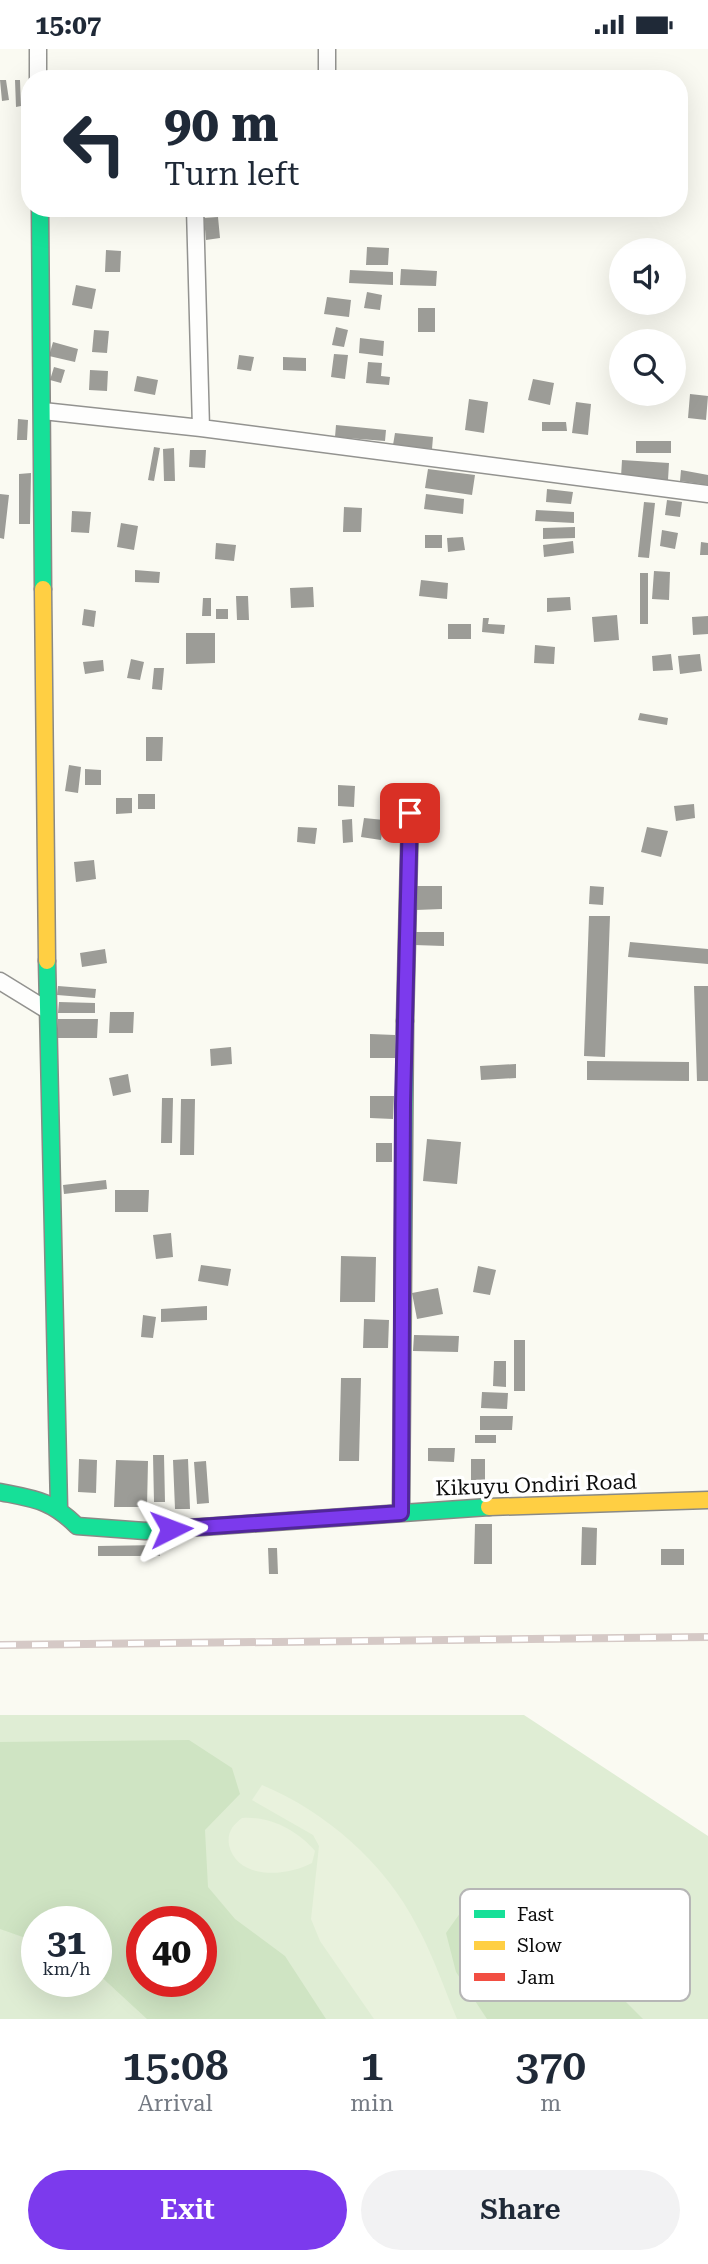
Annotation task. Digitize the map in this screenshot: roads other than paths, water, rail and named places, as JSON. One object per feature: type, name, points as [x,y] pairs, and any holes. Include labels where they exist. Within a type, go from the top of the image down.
[{"type":"street","points":[[38,49],[38,70]]},
{"type":"street","points":[[327,49],[327,70]]},
{"type":"street","points":[[40,217],[47,1010],[59,1508]]},
{"type":"street","points":[[195,217],[201,428]]},
{"type":"street","points":[[43,411],[201,428],[708,493]]},
{"type":"street","points":[[401,1513],[403,1104],[410,813]]},
{"type":"street","points":[[0,981],[47,1010]]},
{"type":"street","name":"Kikuyu Ondiri Road","points":[[0,1492],[29,1496],[59,1508],[78,1526],[145,1531],[475,1507],[708,1500]]},
{"type":"railway","points":[[0,1645],[708,1637]]}]
